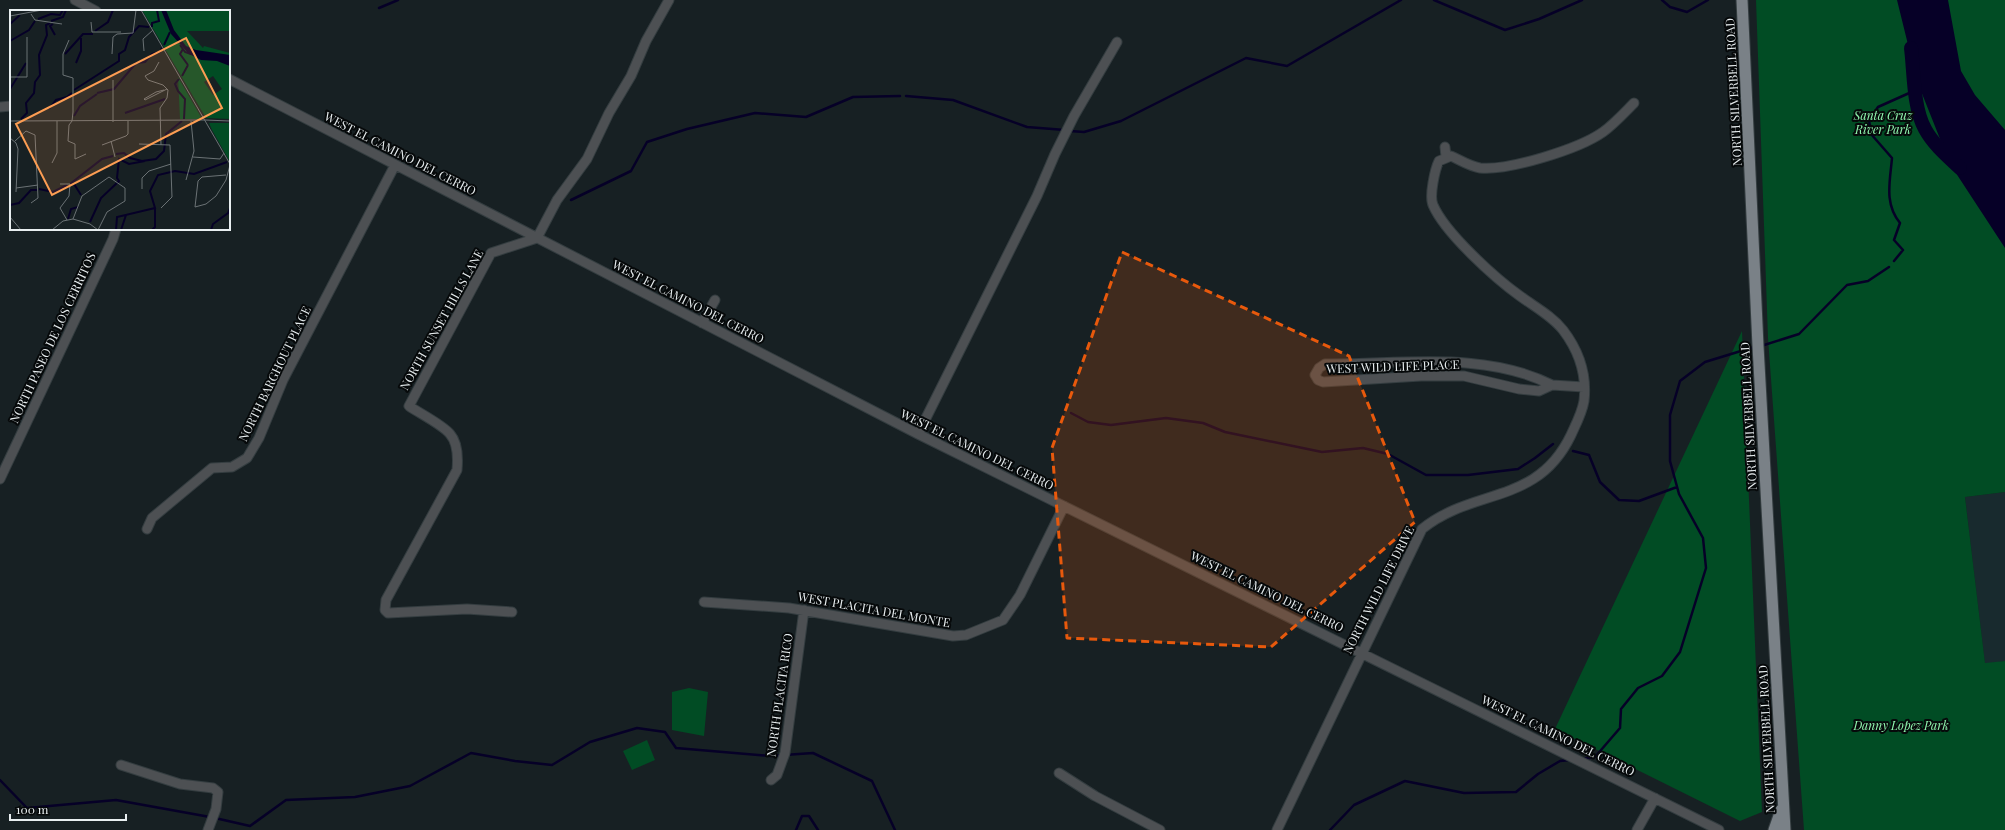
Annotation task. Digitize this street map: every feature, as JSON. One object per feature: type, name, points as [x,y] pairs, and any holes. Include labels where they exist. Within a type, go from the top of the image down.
[{"type":"main road","name":"NORTH SILVERBELL ROAD","points":[[1742,0],[1758,346],[1785,830]]},
{"type":"main road","points":[[1774,830],[1784,804]]},
{"type":"street","points":[[75,0],[94,10]]},
{"type":"street","points":[[537,238],[557,200],[587,159],[609,113],[631,76],[646,41],[669,0]]},
{"type":"street","points":[[918,434],[1037,196],[1058,148],[1117,42]]},
{"type":"street","name":"WEST EL CAMINO DEL CERRO","points":[[230,80],[918,434],[1362,652],[1719,830]]},
{"type":"street","points":[[1445,147],[1446,157],[1451,156],[1479,168],[1502,168],[1574,146],[1602,133],[1634,103]]},
{"type":"street","points":[[0,107],[10,106]]},
{"type":"street","name":"NORTH WILD LIFE DRIVE","points":[[1277,830],[1422,529],[1450,511],[1499,495],[1539,476],[1559,456],[1578,420],[1584,402],[1581,363],[1572,343],[1562,329],[1551,318],[1496,276],[1474,256],[1449,228],[1433,204],[1432,195],[1436,166],[1439,161],[1446,157]]},
{"type":"street","name":"NORTH BARGHOUT PLACE","points":[[147,529],[152,518],[212,468],[232,467],[248,458],[259,438],[287,373],[395,165]]},
{"type":"street","name":"NORTH PASEO DE LOS CERRITOS","points":[[0,479],[113,239],[116,230]]},
{"type":"street","name":"NORTH SUNSET HILLS LANE","points":[[512,612],[467,609],[388,613],[385,610],[384,603],[457,470],[458,459],[456,446],[450,434],[409,406],[491,253],[537,238]]},
{"type":"street","name":"WEST EL CAMINO DEL CERRO","points":[[702,323],[715,300]]},
{"type":"street","name":"WEST WILD LIFE PLACE","points":[[1552,386],[1536,377],[1462,362],[1325,364],[1319,368],[1315,375],[1318,380],[1323,382],[1421,376],[1464,376],[1519,389],[1538,391],[1552,386],[1584,387]]},
{"type":"street","name":"WEST PLACITA DEL MONTE","points":[[704,602],[804,610],[953,636],[966,635],[1004,620],[1020,595],[1064,506]]},
{"type":"street","name":"NORTH PLACITA RICO","points":[[771,780],[777,775],[785,753],[804,610]]},
{"type":"street","points":[[121,765],[180,784],[213,788],[218,792],[216,810],[208,830]]},
{"type":"street","points":[[1059,773],[1095,796],[1160,830]]},
{"type":"street","points":[[1637,830],[1655,798]]},
{"type":"highlighted area","points":[[1122,252],[1349,356],[1415,522],[1271,647],[1067,638],[1052,448]]},
{"type":"shaded area","points":[[1897,0],[1948,0],[1961,71],[1975,95],[2005,130],[2005,248],[1950,164],[1917,81]]},
{"type":"shaded area","points":[[2005,492],[2005,661],[1985,664],[1965,497]]},
{"type":"green space","points":[[1756,0],[2005,0],[2005,492],[1965,497],[1985,663],[2005,661],[2005,830],[1804,830],[1768,338]]},
{"type":"green space","points":[[1742,331],[1762,812],[1740,821],[1555,729]]},
{"type":"green space","points":[[689,688],[708,692],[704,736],[672,730],[672,692]]},
{"type":"green space","points":[[647,740],[655,760],[632,770],[623,751]]},
{"type":"waterway","points":[[379,8],[398,0]]},
{"type":"waterway","points":[[1070,131],[1084,132],[1121,121],[1246,58],[1287,66],[1401,0]]},
{"type":"waterway","points":[[1434,0],[1505,30],[1539,19],[1582,0]]},
{"type":"waterway","points":[[1662,0],[1670,7],[1687,12],[1708,0]]},
{"type":"waterway","points":[[1911,48],[1916,100],[1921,120],[1932,140],[1960,168]]},
{"type":"waterway","points":[[1894,261],[1903,250],[1894,240],[1900,223],[1892,208],[1889,192],[1892,158],[1871,134],[1869,120],[1878,107],[1916,90]]},
{"type":"waterway","points":[[571,200],[631,171],[647,142],[687,129],[755,113],[806,117],[853,97],[900,96]]},
{"type":"waterway","points":[[906,96],[953,100],[1027,127],[1065,130]]},
{"type":"waterway","points":[[1761,346],[1799,334],[1847,285],[1868,281],[1889,267]]},
{"type":"waterway","points":[[1581,759],[1595,757],[1620,728],[1621,709],[1638,688],[1662,676],[1680,652],[1706,568],[1703,538],[1679,494],[1670,461],[1670,415],[1680,381],[1705,362],[1754,347]]},
{"type":"waterway","points":[[1071,413],[1088,422],[1111,425],[1166,418],[1203,423],[1225,432],[1322,452],[1363,448],[1388,454],[1426,475],[1468,475],[1518,469],[1553,444]]},
{"type":"waterway","points":[[1573,451],[1589,455],[1600,482],[1619,500],[1639,501],[1677,487]]},
{"type":"waterway","points":[[215,818],[250,826],[286,800],[355,797],[410,786],[471,753],[515,761],[552,765],[590,742],[637,728],[665,732],[676,748],[770,756],[813,753],[872,781],[895,830]]},
{"type":"waterway","points":[[1330,830],[1354,805],[1405,781],[1464,793],[1516,792],[1538,774],[1560,761],[1570,760]]},
{"type":"waterway","points":[[0,780],[27,808],[116,800],[210,817]]},
{"type":"waterway","points":[[796,830],[802,816],[809,816],[818,830]]},
{"type":"park label","name":"Santa Cruz River Park","points":[[1883,123]]},
{"type":"park label","name":"Danny Lopez Park","points":[[1901,726]]}]
